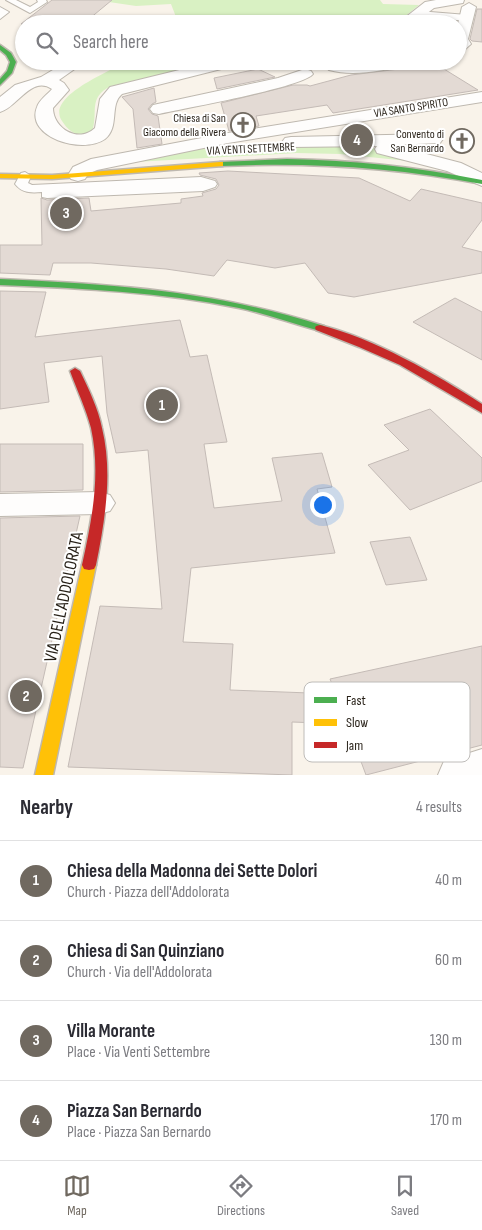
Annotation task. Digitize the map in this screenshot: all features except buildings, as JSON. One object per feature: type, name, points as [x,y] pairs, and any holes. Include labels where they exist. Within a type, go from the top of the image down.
[{"type":"street","points":[[416,15],[423,10],[466,7]]},
{"type":"street","points":[[0,47],[9,54],[13,62],[10,72],[0,84]]},
{"type":"street","points":[[45,82],[64,70]]},
{"type":"street","points":[[0,107],[20,88],[34,82],[56,84],[60,90],[45,107],[45,119],[60,136],[68,140],[83,140],[93,138],[102,131],[109,97],[116,90],[199,70]]},
{"type":"street","points":[[159,109],[282,82],[301,70]]},
{"type":"street","points":[[309,70],[320,74],[327,70]]},
{"type":"street","name":"VIA SANTO SPIRITO","points":[[78,175],[80,171],[91,165],[314,123],[482,97]]},
{"type":"street","points":[[190,146],[208,147],[354,140],[434,139]]},
{"type":"street","points":[[354,140],[361,144],[454,167],[482,181]]},
{"type":"street","name":"VIA VENTI SETTEMBRE","points":[[0,176],[78,175],[255,161],[331,160],[373,162],[482,181]]},
{"type":"street","name":"VIA VENTI SETTEMBRE","points":[[0,170],[22,175]]},
{"type":"street","points":[[0,282],[132,288],[173,293],[252,308],[340,334],[389,355],[419,370],[482,409]]},
{"type":"street","name":"VIA DELL'ADDOLORATA","points":[[44,775],[94,542],[99,503],[100,454],[96,422],[74,371]]},
{"type":"street","points":[[0,505],[99,503]]},
{"type":"street","points":[[459,775],[482,769]]},
{"type":"lane","points":[[10,0],[30,10],[43,2],[41,0]]},
{"type":"lane","points":[[423,10],[466,7]]},
{"type":"lane","points":[[0,10],[5,12],[0,16]]},
{"type":"lane","points":[[22,175],[21,184],[26,188],[32,189],[201,180],[211,184],[203,187],[47,194]]},
{"type":"green space","points":[[112,0],[380,0],[383,4],[419,5],[407,15],[175,15],[171,4],[136,6],[109,2]]},
{"type":"green space","points":[[110,70],[185,70],[111,86],[99,95],[95,106],[92,132],[83,136],[68,129],[62,121],[59,112],[63,102],[71,94]]},
{"type":"green space","points":[[358,145],[395,153],[418,162],[340,154],[297,153],[98,164],[174,149]]},
{"type":"traffic: fast","points":[[0,47],[9,54],[13,62],[10,72],[0,83]]},
{"type":"traffic: fast","points":[[220,164],[287,161],[352,163],[416,170],[482,182]]},
{"type":"traffic: fast","points":[[0,282],[122,289],[202,298],[242,306],[320,328]]},
{"type":"traffic: slow","points":[[0,176],[52,177],[220,164]]},
{"type":"traffic: slow","points":[[44,775],[89,565]]},
{"type":"traffic: jam","points":[[320,328],[384,353],[443,384],[482,409]]},
{"type":"traffic: jam","points":[[75,371],[94,419],[100,452],[100,501],[89,565]]},
{"type":"place","name":"Chiesa di San Giacomo della Rivera","points":[[243,125]]},
{"type":"place","name":"Piazza San Bernardo","points":[[357,140]]},
{"type":"place","name":"Convento di San Bernardo","points":[[462,141]]},
{"type":"place","name":"Villa Morante","points":[[66,213]]},
{"type":"place","name":"Chiesa della Madonna dei Sette Dolori","points":[[162,405]]},
{"type":"place","name":"Chiesa di San Quinziano","points":[[26,696]]}]
